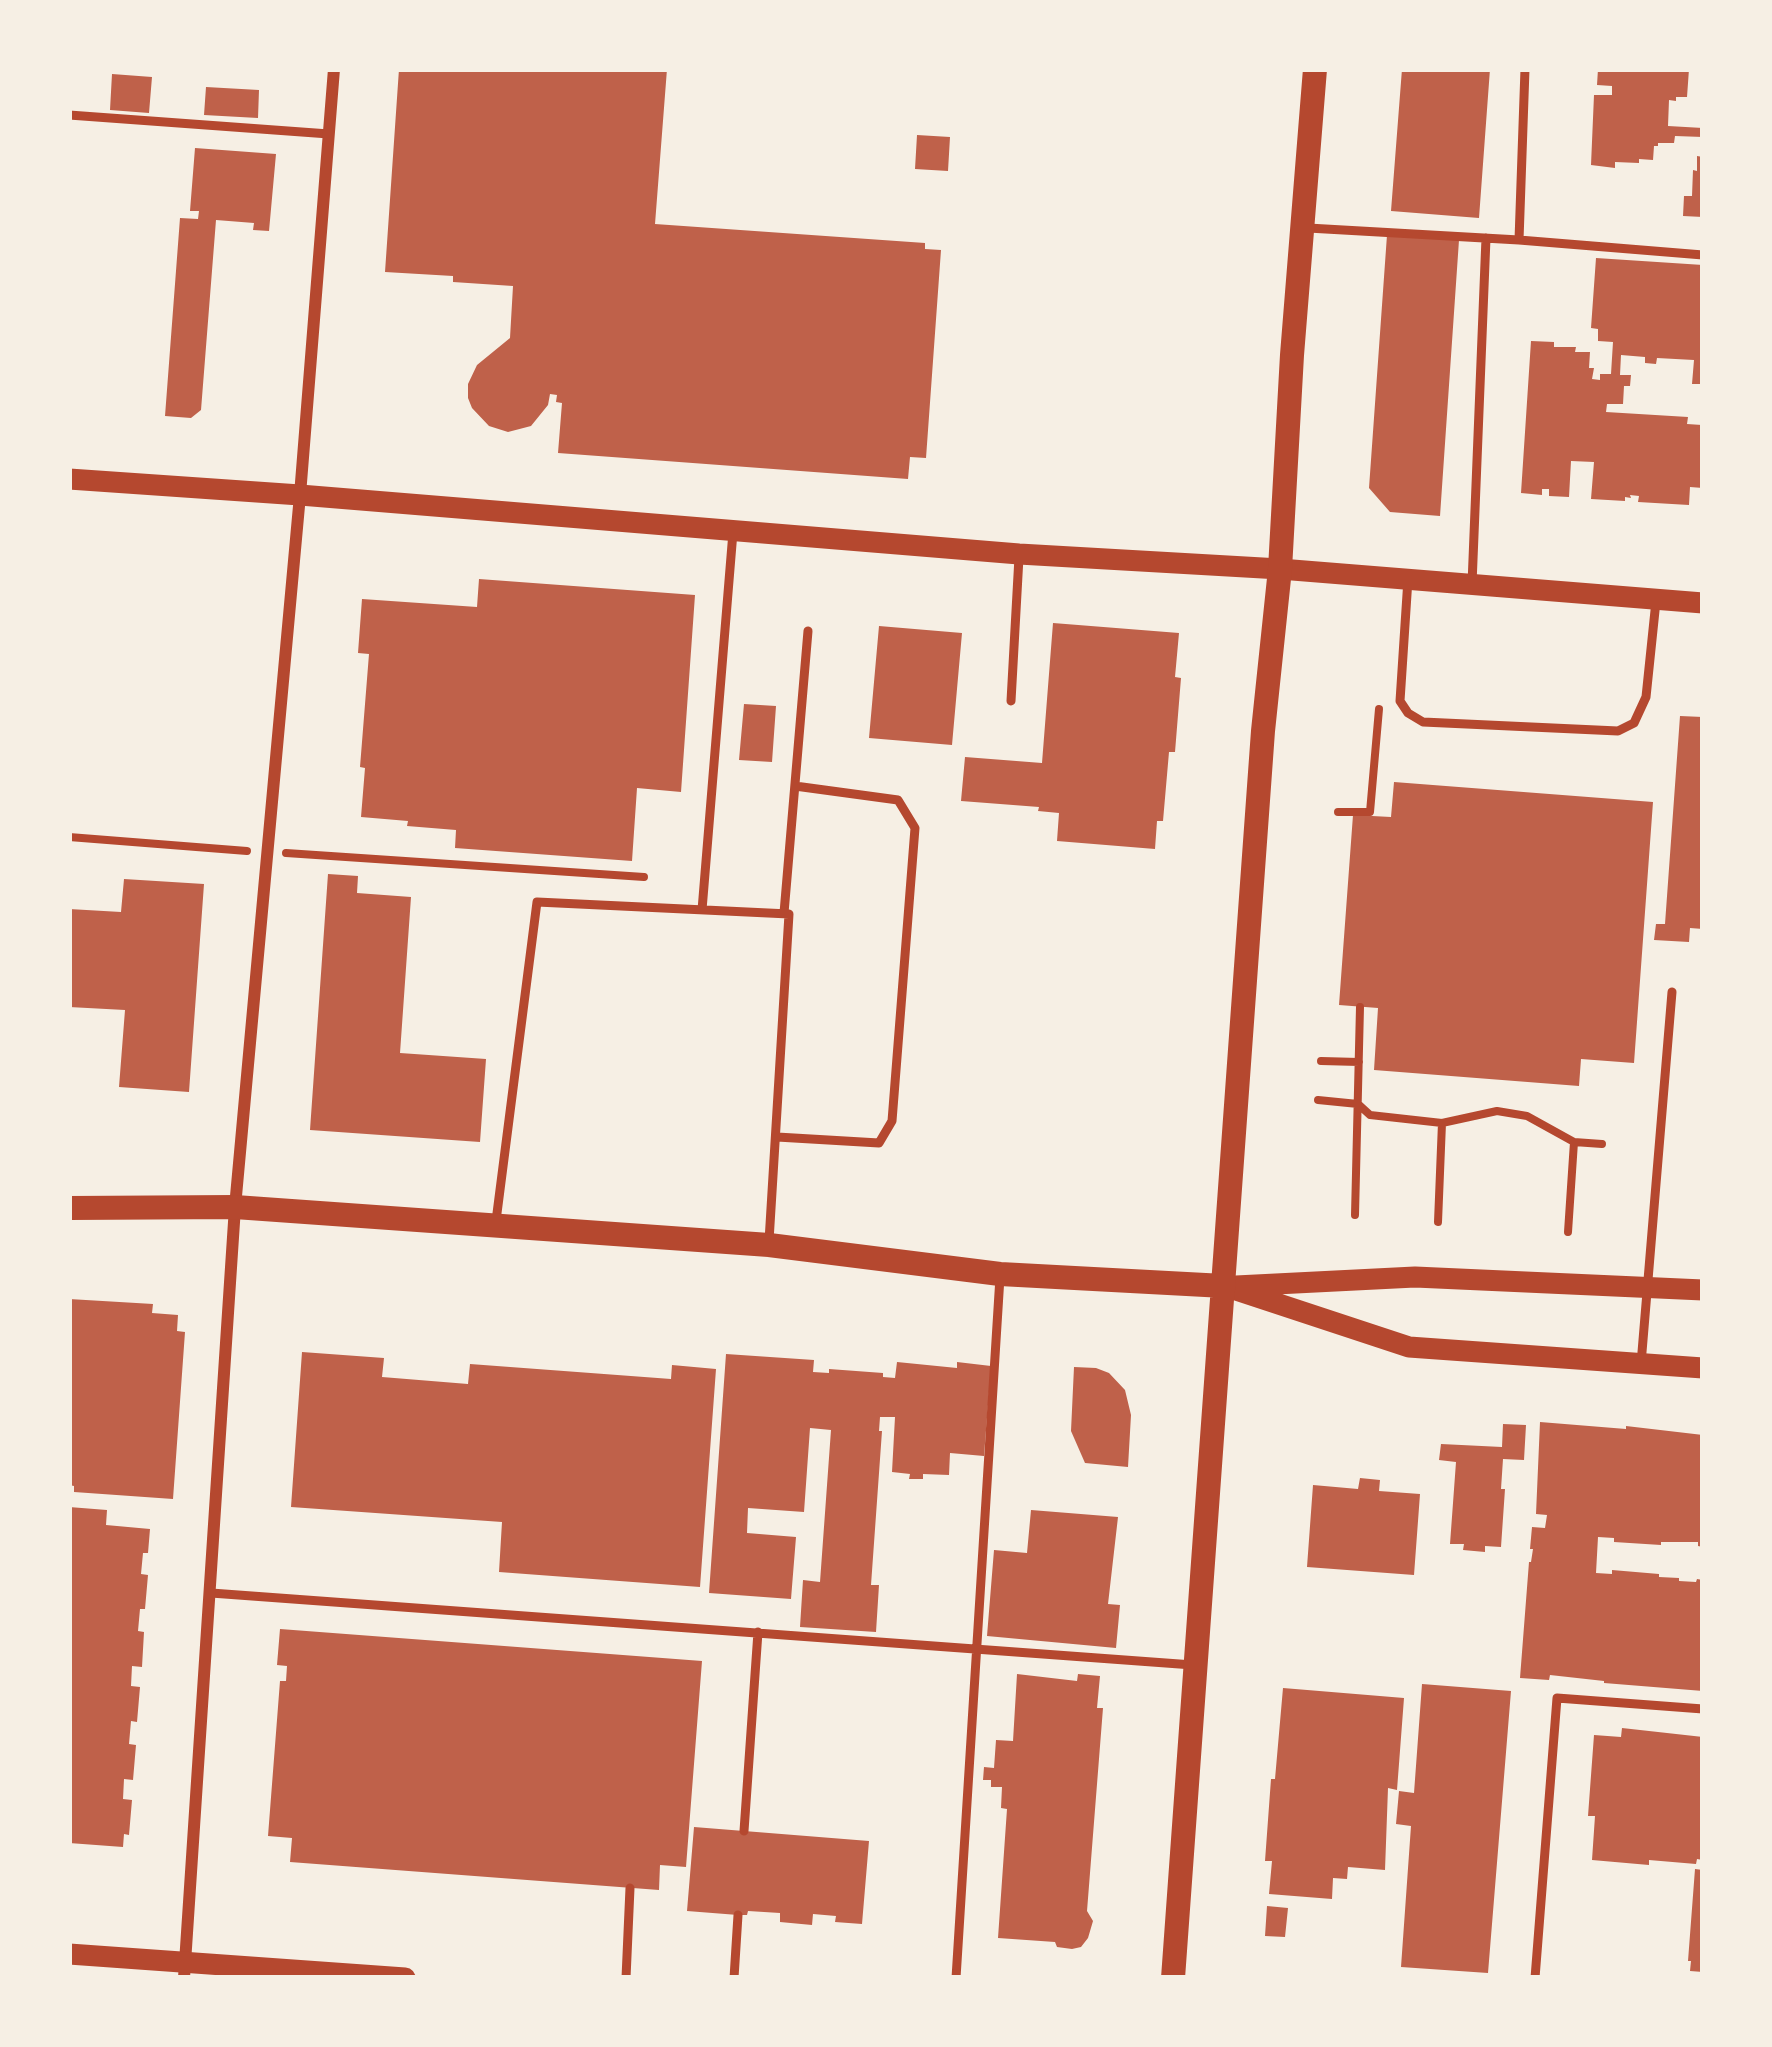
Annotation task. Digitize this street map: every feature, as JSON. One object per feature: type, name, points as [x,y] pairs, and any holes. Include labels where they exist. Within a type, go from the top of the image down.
[{"type":"main road","points":[[1173,1978],[1262,731],[1280,568],[1316,69]]},
{"type":"main road","points":[[69,1208],[235,1207],[769,1245],[1000,1274],[1224,1286]]},
{"type":"street","points":[[185,1970],[235,1207],[334,69]]},
{"type":"street","points":[[69,479],[1703,603]]},
{"type":"street","points":[[1224,1286],[1414,1277],[1703,1290]]},
{"type":"street","points":[[1224,1286],[1409,1347],[1703,1368]]},
{"type":"street","points":[[69,1954],[185,1970],[405,1978]]},
{"type":"lane","points":[[1520,240],[1525,69]]},
{"type":"lane","points":[[69,115],[329,134]]},
{"type":"lane","points":[[1302,228],[1703,255]]},
{"type":"lane","points":[[1472,584],[1486,238]]},
{"type":"lane","points":[[702,910],[733,532]]},
{"type":"lane","points":[[1011,701],[1019,554]]},
{"type":"lane","points":[[1408,579],[1400,701],[1423,722],[1618,731],[1634,723],[1646,697],[1656,600]]},
{"type":"lane","points":[[784,914],[808,631]]},
{"type":"lane","points":[[777,1137],[879,1143],[892,1121],[915,828],[898,800],[795,786]]},
{"type":"lane","points":[[495,1226],[537,902],[789,914],[769,1245]]},
{"type":"lane","points":[[1641,1364],[1672,992]]},
{"type":"lane","points":[[956,1978],[1000,1274]]},
{"type":"lane","points":[[211,1593],[1195,1665]]},
{"type":"lane","points":[[744,1831],[758,1632]]},
{"type":"lane","points":[[1535,1978],[1556,1698],[1703,1709]]},
{"type":"lane","points":[[626,1978],[630,1888]]},
{"type":"lane","points":[[734,1978],[738,1915]]},
{"type":"path","points":[[1338,812],[1370,812],[1376,758]]},
{"type":"path","points":[[69,837],[644,877]]},
{"type":"path","points":[[1355,1215],[1360,1006]]},
{"type":"path","points":[[1321,1060],[1359,1062]]},
{"type":"path","points":[[1318,1100],[1358,1104],[1370,1115],[1442,1124],[1497,1111],[1527,1116],[1574,1142],[1602,1144]]},
{"type":"path","points":[[1438,1222],[1442,1124]]},
{"type":"path","points":[[1568,1232],[1574,1142]]},
{"type":"building","points":[[399,69],[667,69],[655,224],[925,243],[925,249],[941,250],[926,458],[910,457],[908,479],[558,453],[562,403],[550,394],[548,405],[531,426],[508,432],[489,426],[472,408],[468,384],[477,365],[510,338],[513,286],[385,272]]},
{"type":"building","points":[[1402,69],[1490,69],[1479,218],[1391,211]]},
{"type":"building","points":[[1598,69],[1689,69],[1687,97],[1669,100],[1668,126],[1703,128],[1703,137],[1675,136],[1674,143],[1658,143],[1653,160],[1615,162],[1615,168],[1591,165],[1594,95],[1612,95],[1612,86],[1597,85]]},
{"type":"building","points":[[112,74],[152,77],[149,113],[110,110]]},
{"type":"building","points":[[206,87],[259,90],[258,118],[204,115]]},
{"type":"building","points":[[917,135],[950,137],[948,171],[915,169]]},
{"type":"building","points":[[195,148],[276,154],[269,231],[253,230],[254,223],[216,220],[201,410],[191,418],[165,416],[180,218],[198,219],[199,211],[190,211]]},
{"type":"building","points":[[1697,156],[1703,157],[1703,217],[1683,216],[1684,196],[1692,196]]},
{"type":"building","points":[[1387,235],[1459,240],[1440,516],[1390,512],[1369,488]]},
{"type":"building","points":[[1596,258],[1703,265],[1703,384],[1692,384],[1694,360],[1657,358],[1656,364],[1645,363],[1645,357],[1621,355],[1620,375],[1631,375],[1630,386],[1624,386],[1623,404],[1607,404],[1606,412],[1688,417],[1687,424],[1702,425],[1703,488],[1690,487],[1689,505],[1638,502],[1639,496],[1630,495],[1625,501],[1591,499],[1594,462],[1571,461],[1569,497],[1549,496],[1549,489],[1542,489],[1542,495],[1521,493],[1531,341],[1590,352],[1592,379],[1611,374],[1613,342],[1598,341],[1598,329],[1591,328]]},
{"type":"building","points":[[479,579],[695,595],[681,792],[637,788],[632,861],[455,848],[456,830],[361,817],[369,654],[358,653],[362,599],[477,607]]},
{"type":"building","points":[[1053,623],[1179,633],[1175,752],[1169,752],[1163,821],[1157,821],[1155,849],[1057,841],[1059,813],[961,801],[965,757],[1042,763]]},
{"type":"building","points":[[879,626],[962,633],[952,745],[869,738]]},
{"type":"building","points":[[744,704],[776,706],[772,762],[739,760]]},
{"type":"building","points":[[1680,716],[1703,717],[1703,929],[1690,928],[1689,942],[1654,940],[1656,924],[1665,924]]},
{"type":"building","points":[[1394,782],[1653,802],[1634,1063],[1581,1059],[1579,1086],[1374,1070],[1378,1008],[1339,1005],[1353,815],[1391,817]]},
{"type":"building","points":[[328,874],[358,876],[357,893],[411,897],[400,1053],[486,1059],[480,1142],[310,1130]]},
{"type":"building","points":[[124,879],[204,884],[189,1092],[119,1087],[125,1010],[69,1007],[69,909],[121,912]]},
{"type":"building","points":[[69,1299],[153,1304],[152,1313],[178,1315],[177,1331],[185,1332],[173,1499],[74,1492],[69,1485]]},
{"type":"building","points":[[302,1352],[384,1358],[382,1377],[468,1384],[470,1364],[671,1379],[672,1365],[716,1369],[700,1587],[499,1572],[502,1522],[291,1507]]},
{"type":"building","points":[[726,1354],[814,1360],[813,1372],[829,1373],[829,1369],[895,1378],[897,1362],[991,1366],[984,1456],[950,1453],[949,1475],[909,1479],[910,1474],[892,1472],[895,1417],[880,1417],[871,1585],[879,1585],[876,1632],[800,1627],[803,1580],[820,1582],[831,1430],[810,1428],[804,1512],[748,1508],[747,1533],[796,1537],[791,1599],[709,1593]]},
{"type":"building","points":[[1074,1367],[1109,1373],[1125,1390],[1131,1415],[1128,1467],[1085,1463],[1071,1431]]},
{"type":"building","points":[[1540,1422],[1703,1435],[1703,1547],[1698,1542],[1661,1545],[1598,1537],[1596,1573],[1612,1574],[1612,1570],[1659,1574],[1679,1581],[1703,1580],[1703,1691],[1550,1675],[1549,1680],[1520,1678],[1532,1527],[1545,1528],[1547,1515],[1536,1514]]},
{"type":"building","points":[[1503,1424],[1526,1425],[1524,1460],[1503,1459],[1501,1547],[1485,1546],[1485,1552],[1463,1550],[1464,1544],[1450,1544],[1456,1462],[1439,1460],[1441,1444],[1502,1447]]},
{"type":"building","points":[[1360,1478],[1380,1480],[1379,1491],[1420,1494],[1414,1575],[1307,1567],[1313,1485],[1358,1489]]},
{"type":"building","points":[[69,1507],[107,1510],[106,1525],[150,1529],[141,1574],[148,1575],[138,1631],[144,1632],[142,1667],[132,1666],[131,1686],[140,1687],[137,1722],[131,1721],[129,1744],[136,1745],[133,1780],[124,1779],[123,1799],[132,1800],[129,1835],[124,1834],[123,1847],[69,1843]]},
{"type":"building","points":[[1031,1510],[1118,1517],[1108,1604],[1120,1605],[1116,1648],[987,1636],[994,1550],[1027,1553]]},
{"type":"building","points":[[280,1629],[702,1661],[686,1867],[660,1865],[659,1890],[290,1862],[292,1838],[268,1836],[280,1681],[286,1681],[287,1666],[277,1665]]},
{"type":"building","points":[[1017,1674],[1077,1681],[1078,1674],[1100,1676],[1097,1708],[1103,1708],[1087,1911],[1093,1921],[1088,1938],[1072,1949],[1057,1947],[1055,1942],[998,1938],[1007,1809],[1001,1808],[1002,1787],[991,1787],[991,1780],[983,1780],[984,1767],[994,1768],[996,1740],[1013,1741]]},
{"type":"building","points":[[1422,1684],[1511,1691],[1488,1973],[1401,1967],[1411,1826],[1396,1824],[1399,1791],[1414,1793]]},
{"type":"building","points":[[1283,1688],[1404,1698],[1397,1790],[1388,1788],[1385,1870],[1348,1867],[1347,1879],[1333,1878],[1332,1899],[1269,1894],[1272,1861],[1265,1861]]},
{"type":"building","points":[[1622,1728],[1703,1737],[1703,1860],[1697,1859],[1696,1864],[1649,1860],[1649,1865],[1592,1860],[1595,1816],[1588,1816],[1594,1735],[1621,1737]]},
{"type":"building","points":[[694,1827],[869,1841],[862,1924],[813,1914],[812,1925],[780,1922],[780,1913],[687,1911]]},
{"type":"building","points":[[1695,1869],[1703,1870],[1703,1972],[1690,1971],[1688,1961]]},
{"type":"building","points":[[1267,1906],[1288,1908],[1285,1937],[1265,1936]]}]
